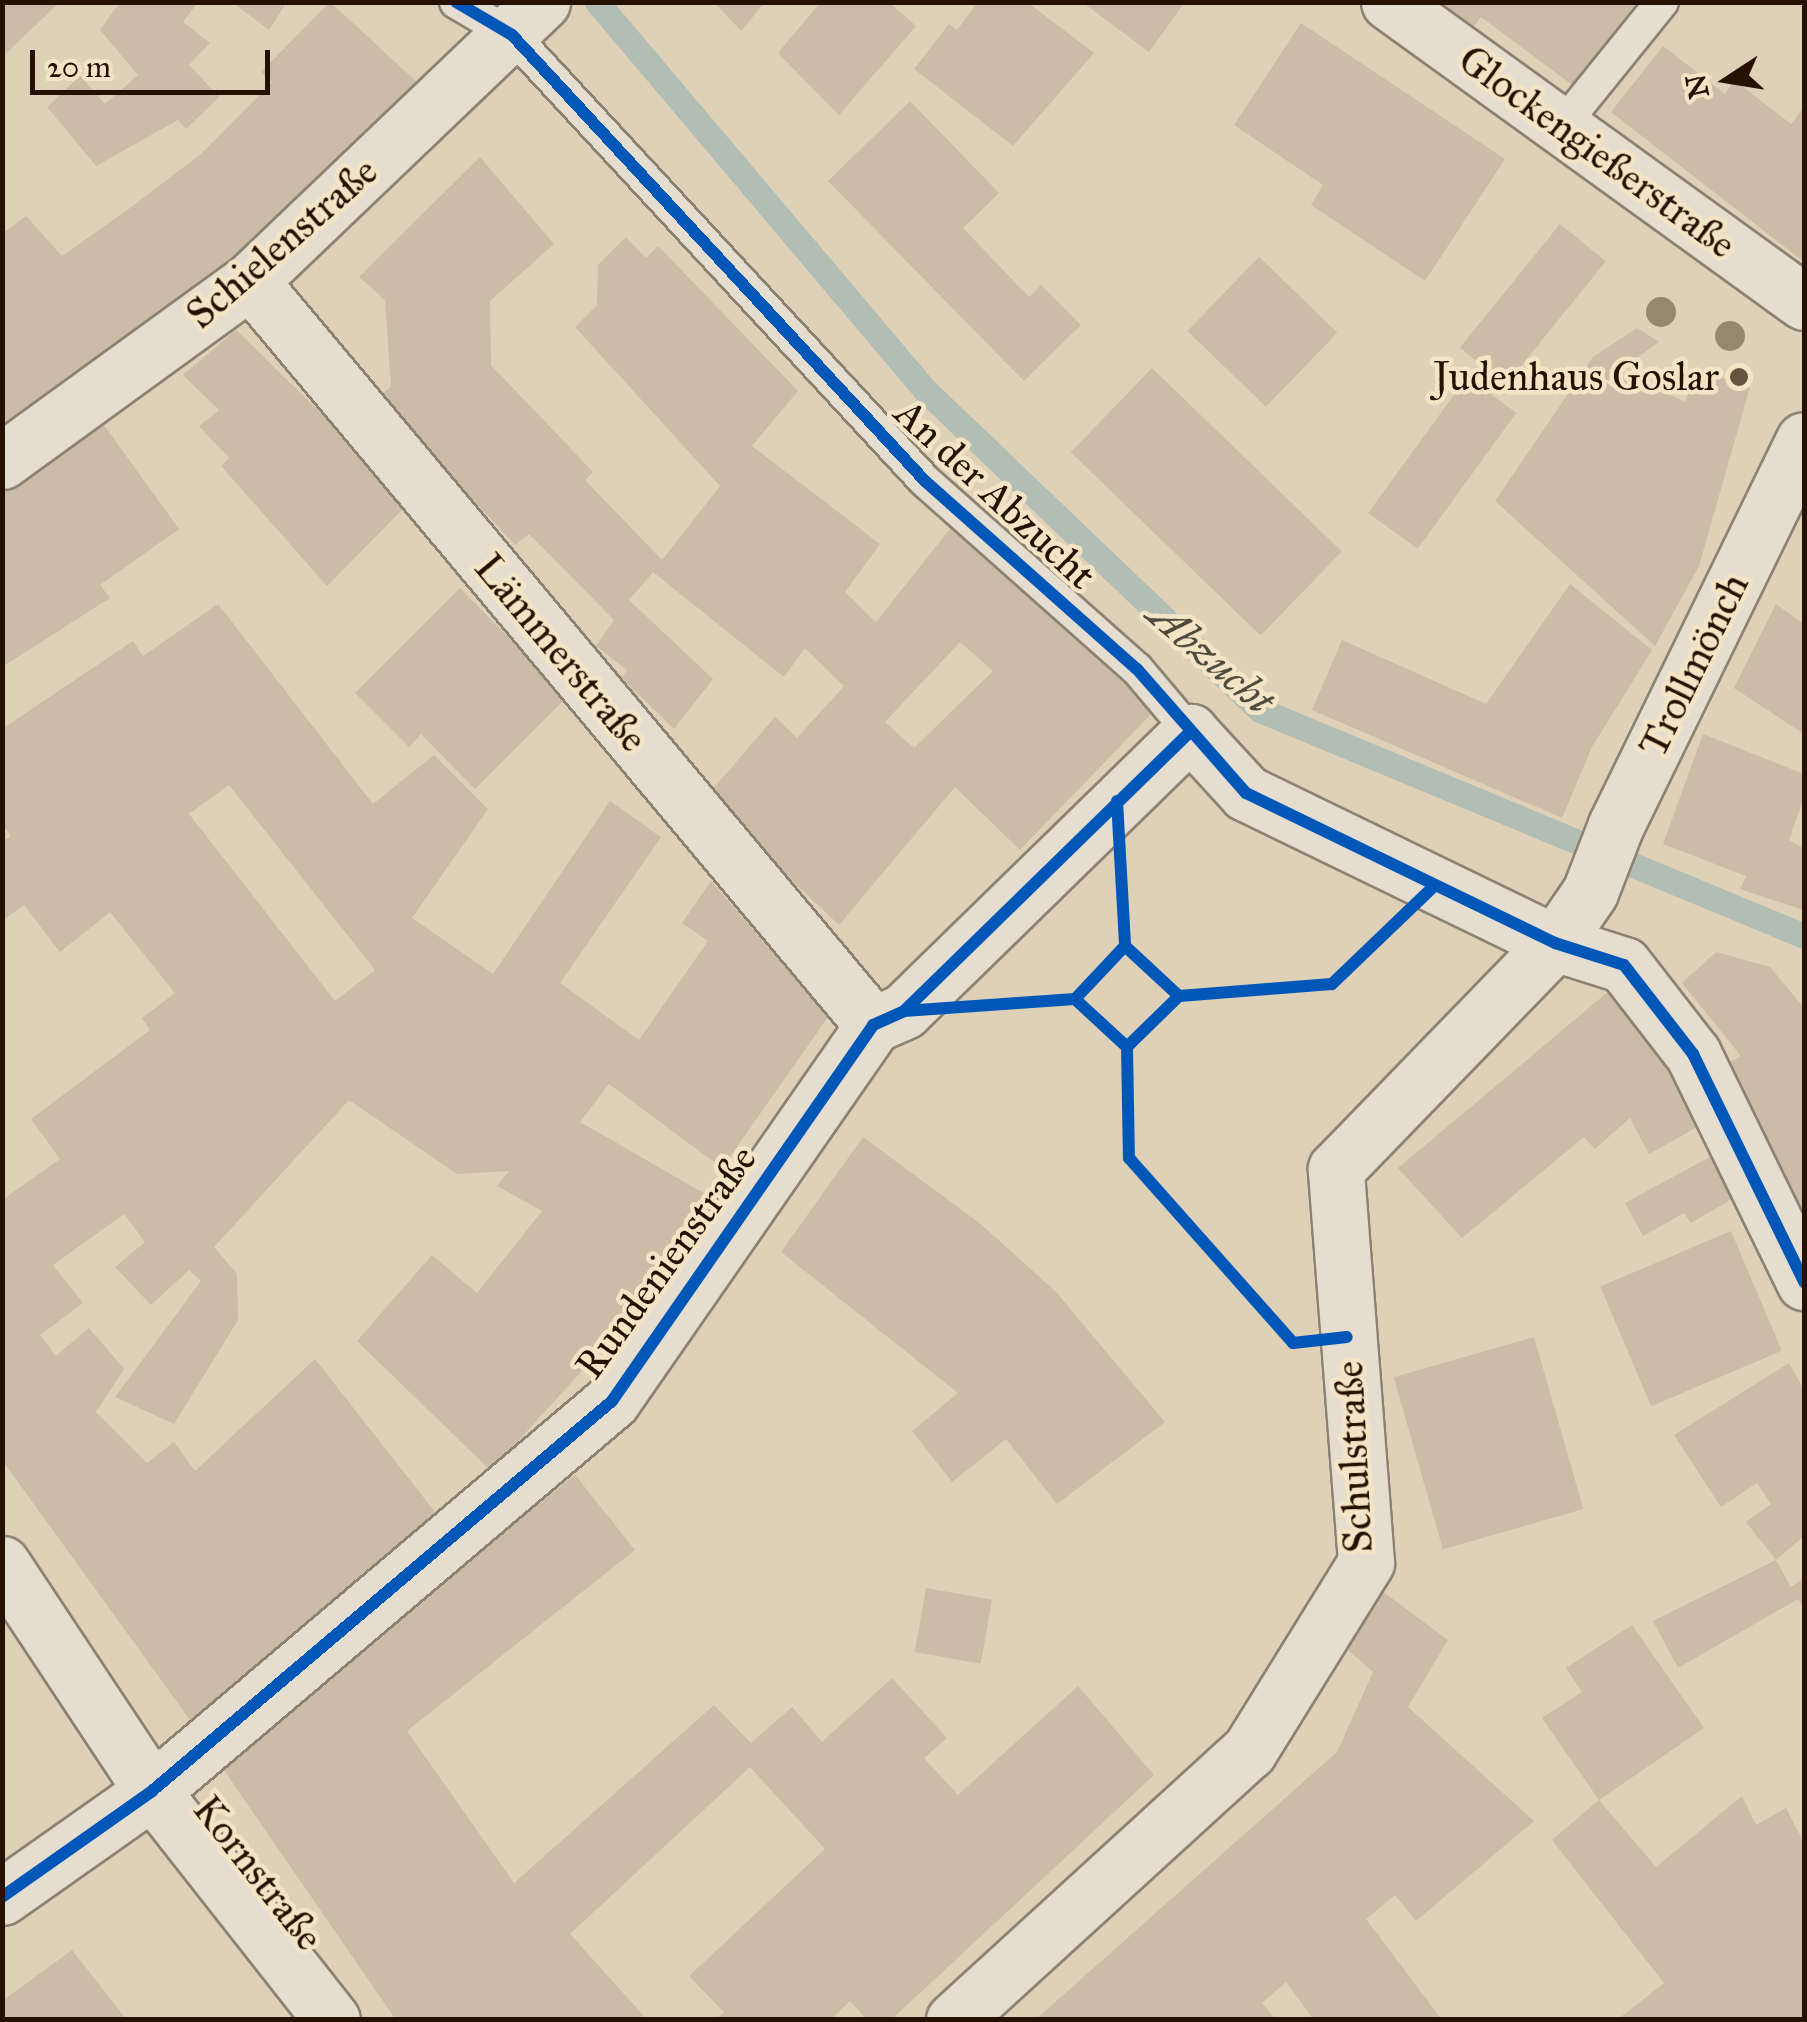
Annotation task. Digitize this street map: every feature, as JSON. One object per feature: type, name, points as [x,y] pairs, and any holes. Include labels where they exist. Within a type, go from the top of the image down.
[{"type":"street","name":"Glockengießerstraße","points":[[1389,2],[1804,302]]},
{"type":"street","name":"Schielenstraße","points":[[2,461],[250,281],[528,18]]},
{"type":"street","name":"Lämmerstraße","points":[[250,281],[873,1026]]},
{"type":"street","name":"Trollmönch","points":[[1590,892],[1616,826],[1804,440]]},
{"type":"street","name":"An der Abzucht","points":[[1190,732],[1246,794],[1555,943],[1624,966],[1693,1054],[1804,1282]]},
{"type":"street","name":"Rundenienstraße","points":[[2,1897],[152,1791],[612,1400],[873,1026],[904,1011],[1190,732]]},
{"type":"street","name":"Schulstraße","points":[[954,2020],[1250,1751],[1366,1562],[1336,1169],[1555,943],[1590,892]]},
{"type":"street","name":"Kornstraße","points":[[2,1564],[152,1791],[332,2020]]},
{"type":"lane","name":"An der Abzucht","points":[[456,2],[528,18],[925,481],[1137,669],[1190,732]]},
{"type":"lane","points":[[1561,127],[1662,2]]},
{"type":"building","points":[[2,2],[60,2],[2,57]]},
{"type":"building","points":[[120,2],[198,2],[183,22],[210,43],[189,65],[219,97],[186,129],[178,120],[96,166],[47,107],[80,76],[105,104],[138,75],[100,30]]},
{"type":"building","points":[[232,2],[287,2],[269,30]]},
{"type":"building","points":[[330,2],[418,83],[200,289],[2,424],[2,234],[26,216],[62,256],[126,211],[201,154],[272,82],[261,72]]},
{"type":"building","points":[[714,2],[765,2],[741,31]]},
{"type":"building","points":[[821,2],[889,2],[916,26],[839,115],[778,53]]},
{"type":"building","points":[[978,2],[1027,2],[1094,53],[1013,146],[914,69],[949,24],[957,30]]},
{"type":"building","points":[[1082,2],[1185,2],[1149,52]]},
{"type":"building","points":[[1430,2],[1637,2],[1575,87],[1481,17],[1470,32]]},
{"type":"building","points":[[1301,23],[1505,159],[1425,281],[1311,205],[1323,185],[1234,125]]},
{"type":"building","points":[[1663,46],[1725,94],[1734,80],[1791,124],[1804,107],[1804,262],[1611,112]]},
{"type":"building","points":[[910,101],[999,193],[963,228],[1029,297],[1041,285],[1081,325],[1024,381],[828,181]]},
{"type":"building","points":[[480,157],[554,244],[490,301],[491,365],[593,472],[585,480],[662,560],[720,486],[575,327],[597,305],[598,265],[626,237],[646,258],[658,246],[798,391],[752,446],[880,544],[845,592],[876,622],[953,525],[1020,580],[1153,712],[1020,850],[955,787],[839,925],[705,798],[775,717],[797,738],[844,686],[805,648],[784,677],[653,572],[629,600],[713,679],[674,729],[622,678],[627,670],[596,646],[614,620],[529,534],[515,545],[378,398],[391,386],[385,300],[359,277]],"holes":[[[960,642],[993,671],[914,748],[885,722]]]},
{"type":"building","points":[[1560,224],[1606,261],[1506,385],[1460,348]]},
{"type":"building","points":[[1259,257],[1337,333],[1266,407],[1187,331]]},
{"type":"building","points":[[1637,328],[1659,342],[1620,370],[1685,402],[1697,370],[1750,387],[1699,566],[1655,646],[1495,501],[1593,357]]},
{"type":"building","points":[[236,330],[411,501],[327,586],[221,466],[229,458],[199,426],[219,410],[183,375]]},
{"type":"building","points":[[1152,368],[1342,551],[1261,636],[1071,452]]},
{"type":"building","points":[[1467,377],[1516,413],[1418,549],[1368,513]]},
{"type":"building","points":[[101,421],[179,529],[100,585],[110,598],[2,667],[2,490]]},
{"type":"building","points":[[1570,584],[1652,650],[1592,747],[1562,818],[1312,710],[1342,640],[1486,704]]},
{"type":"building","points":[[460,588],[567,697],[475,789],[421,734],[409,747],[355,693]]},
{"type":"building","points":[[218,604],[373,804],[434,755],[488,809],[412,918],[493,974],[610,801],[661,837],[560,983],[639,1040],[708,941],[682,923],[711,881],[828,1017],[722,1168],[609,1084],[580,1122],[707,1195],[619,1330],[491,1471],[357,1341],[432,1255],[477,1293],[542,1211],[497,1186],[509,1171],[457,1174],[349,1100],[214,1247],[237,1274],[238,1320],[174,1424],[115,1397],[201,1281],[189,1270],[151,1305],[115,1267],[145,1242],[124,1214],[53,1265],[83,1303],[40,1335],[56,1356],[89,1328],[124,1369],[96,1412],[147,1463],[174,1442],[195,1471],[315,1359],[439,1517],[193,1724],[2,1460],[2,1200],[60,1159],[31,1119],[150,1030],[142,1018],[175,993],[110,912],[60,952],[24,905],[2,921],[2,842],[11,836],[2,824],[2,729],[133,641],[143,656]],"holes":[[[229,785],[375,970],[335,1001],[189,814]]]},
{"type":"building","points":[[1776,604],[1804,624],[1804,734],[1734,688]]},
{"type":"building","points":[[1703,734],[1804,774],[1804,797],[1789,840],[1804,849],[1804,910],[1740,889],[1746,876],[1663,844]]},
{"type":"building","points":[[1716,952],[1770,967],[1804,1008],[1804,1227],[1720,1068],[1741,1056],[1682,983]]},
{"type":"building","points":[[1609,991],[1677,1070],[1706,1122],[1649,1154],[1630,1118],[1595,1149],[1584,1137],[1462,1238],[1398,1168]]},
{"type":"building","points":[[863,1137],[982,1225],[1057,1293],[1165,1422],[1057,1504],[1006,1439],[952,1482],[912,1431],[958,1393],[781,1252]]},
{"type":"building","points":[[1717,1153],[1739,1195],[1691,1223],[1684,1213],[1643,1236],[1625,1203]]},
{"type":"building","points":[[1731,1231],[1782,1351],[1651,1406],[1600,1286]]},
{"type":"building","points":[[1534,1337],[1583,1509],[1443,1549],[1394,1377]]},
{"type":"building","points":[[1789,1363],[1804,1390],[1804,1536],[1776,1560],[1746,1522],[1771,1504],[1757,1483],[1721,1507],[1674,1435]]},
{"type":"building","points":[[575,1475],[635,1550],[407,1731],[514,1883],[714,1705],[751,1743],[792,1707],[822,1742],[892,1678],[947,1738],[924,1758],[958,1795],[1078,1686],[1154,1775],[891,2020],[867,2020],[850,2001],[830,2020],[715,2020],[724,2012],[689,1976],[825,1849],[750,1767],[570,1934],[643,2015],[637,2020],[396,2020],[217,1760]]},
{"type":"building","points":[[1776,1560],[1791,1587],[1804,1578],[1804,1609],[1798,1599],[1678,1668],[1653,1621]]},
{"type":"building","points":[[926,1588],[992,1600],[981,1664],[915,1652]]},
{"type":"building","points":[[1382,1591],[1448,1640],[1408,1707],[1534,1821],[1416,1921],[1395,1895],[1366,1919],[1442,2020],[1314,2020],[1286,1982],[1262,2003],[1276,2020],[1035,2020],[1337,1752],[1373,1672],[1348,1650]]},
{"type":"building","points":[[1632,1625],[1704,1728],[1599,1800],[1542,1718],[1582,1692],[1566,1668]]},
{"type":"building","points":[[1742,1796],[1756,1825],[1786,1808],[1804,1843],[1804,2020],[1617,2020],[1664,1983],[1552,1840],[1599,1800],[1656,1867]]},
{"type":"building","points":[[72,1950],[127,2020],[2,2020],[2,2001]]},
{"type":"waterway","name":"Abzucht","points":[[597,2],[925,390],[1260,710],[1804,936]]},
{"type":"cycle path","points":[[456,2],[512,35],[925,481],[1137,669],[1246,793],[1555,943],[1624,965],[1693,1054],[1804,1282]]},
{"type":"cycle path","points":[[2,1897],[152,1791],[612,1401],[873,1025],[904,1011],[1190,732]]},
{"type":"cycle path","points":[[1117,801],[1125,946]]},
{"type":"cycle path","points":[[1179,996],[1332,984],[1433,887]]},
{"type":"cycle path","points":[[1125,946],[1179,996],[1127,1047],[1075,999],[1125,946]]},
{"type":"cycle path","points":[[904,1011],[1075,999]]},
{"type":"cycle path","points":[[1127,1047],[1129,1158],[1293,1343],[1347,1337]]},
{"type":"place","name":"Judenhaus Goslar","points":[[1739,377]]}]
